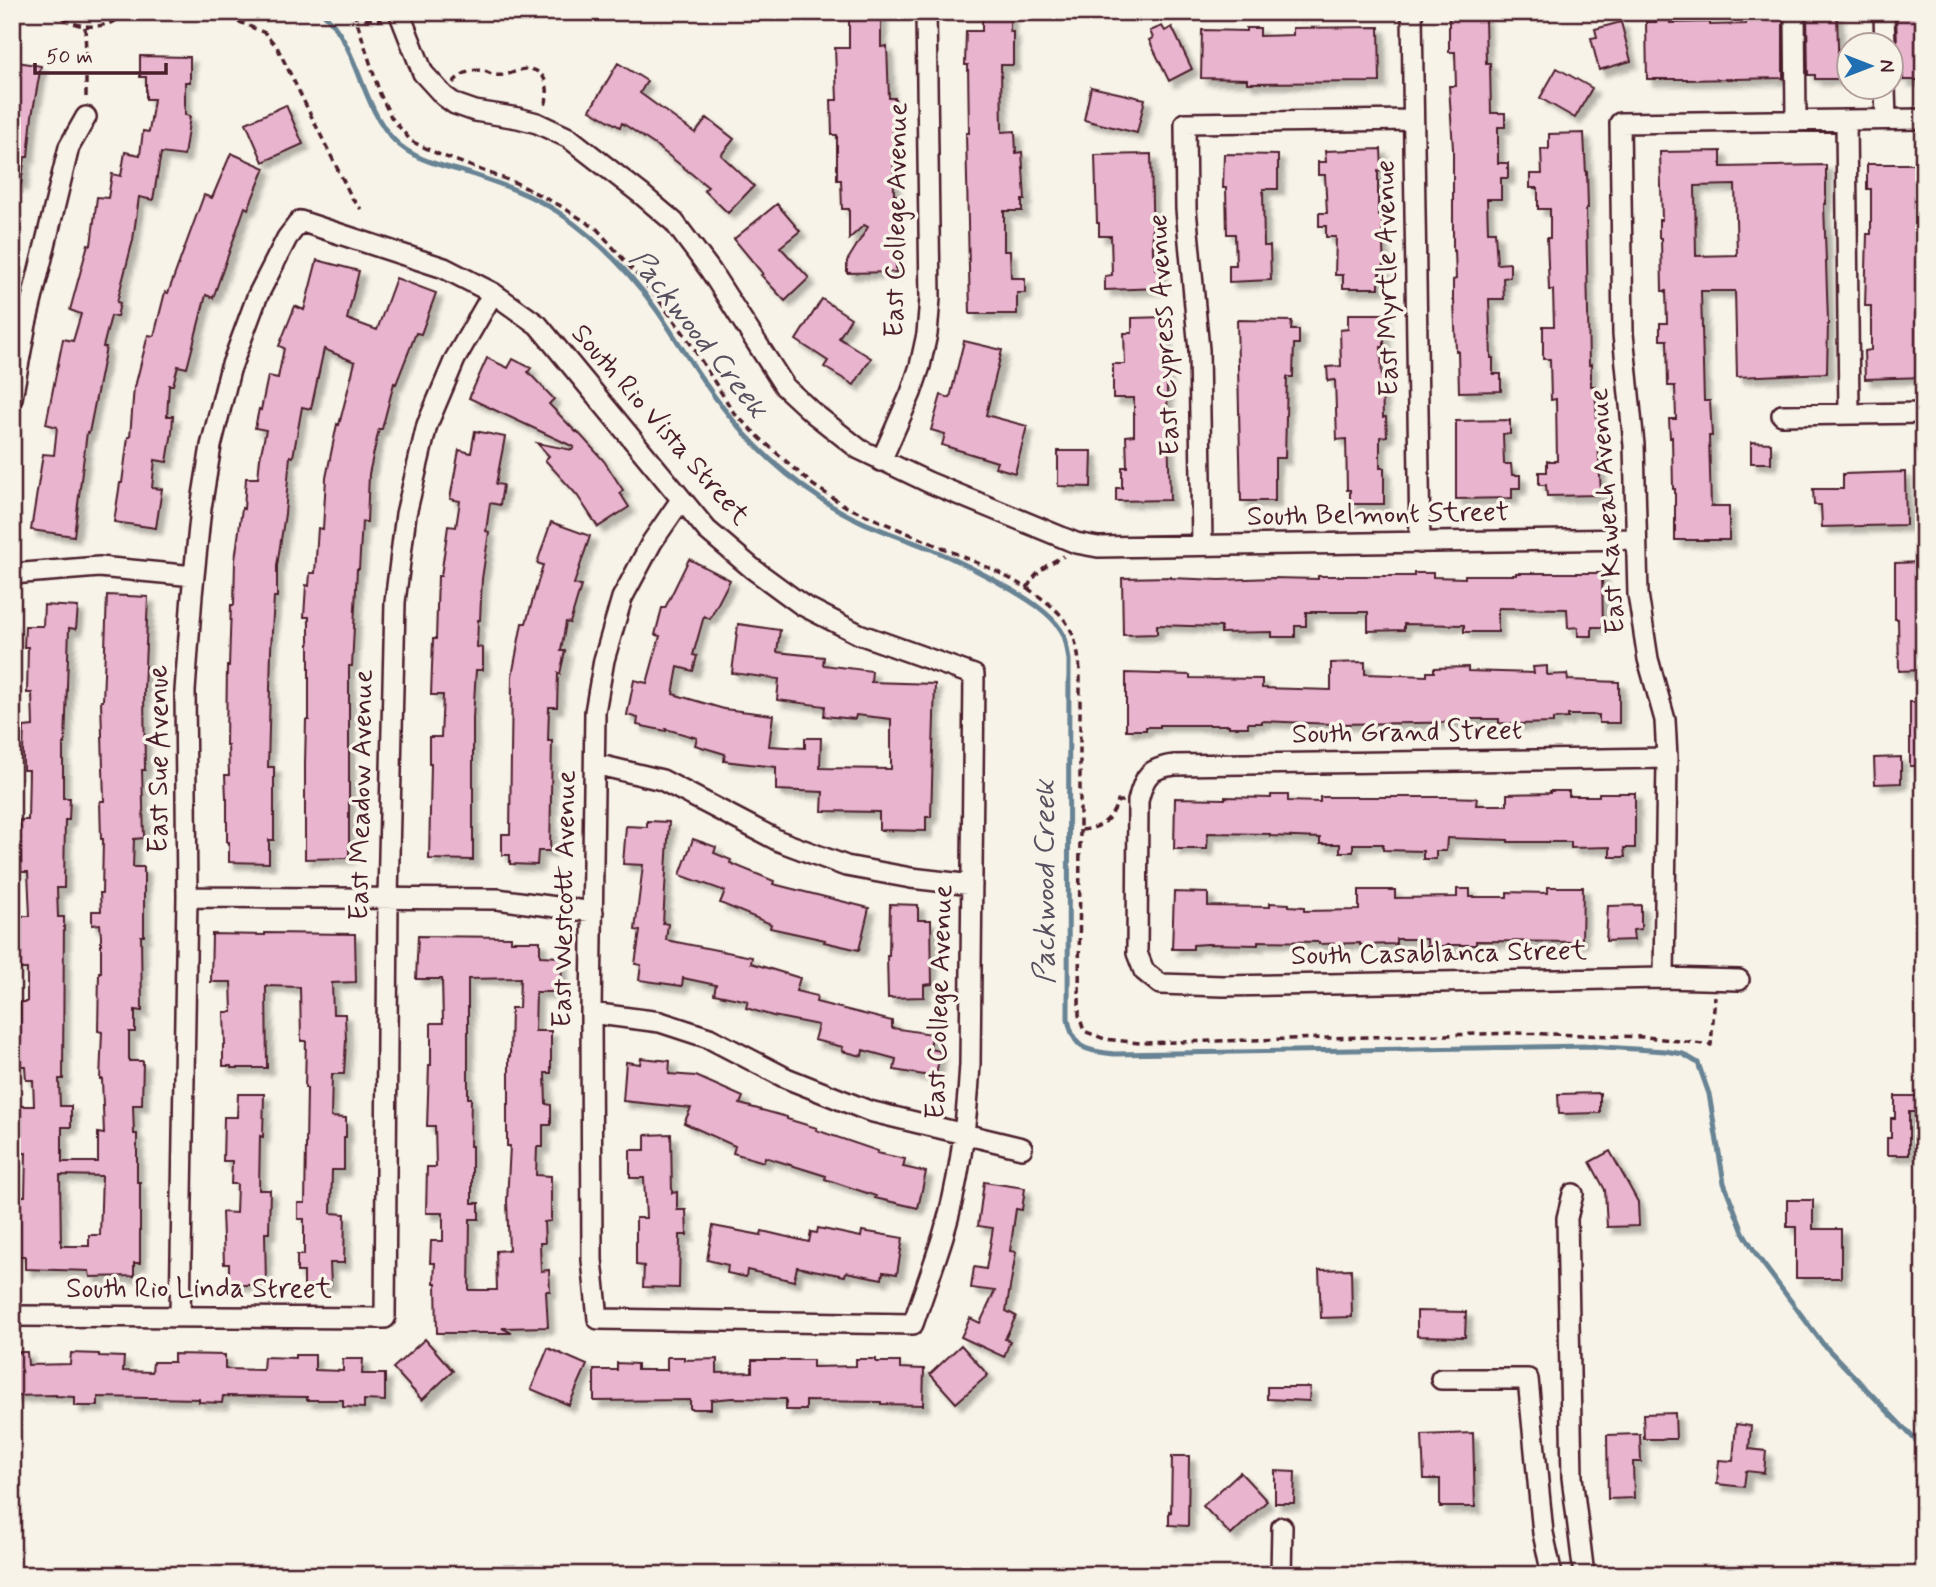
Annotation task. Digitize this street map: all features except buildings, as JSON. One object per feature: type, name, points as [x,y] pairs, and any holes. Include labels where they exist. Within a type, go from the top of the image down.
[{"type":"street","name":"East College Avenue","points":[[881,461],[911,393],[927,334],[930,298],[926,12]]},
{"type":"street","name":"East Myrtle Avenue","points":[[1412,12],[1420,543]]},
{"type":"street","points":[[1795,12],[1796,120],[1924,119]]},
{"type":"street","points":[[399,14],[423,73],[440,93]]},
{"type":"street","points":[[1884,15],[1885,32]]},
{"type":"street","name":"South Belmont Street","points":[[440,93],[455,104],[475,111],[537,123],[569,138],[642,194],[674,222],[710,270],[785,387],[850,442],[881,461],[928,482],[1072,541],[1098,547],[1121,547],[1636,539]]},
{"type":"street","points":[[1885,102],[1886,120]]},
{"type":"street","points":[[12,398],[26,324],[69,147],[86,117]]},
{"type":"street","name":"East Cypress Avenue","points":[[1202,544],[1199,350],[1186,209],[1185,123],[1413,120]]},
{"type":"street","name":"East Kaweah Avenue","points":[[1664,978],[1668,758],[1665,720],[1648,659],[1638,594],[1634,445],[1623,334],[1620,123],[1796,120]]},
{"type":"street","points":[[1846,120],[1849,414]]},
{"type":"street","name":"South Rio Vista Street","points":[[300,221],[444,268],[493,293],[538,325],[706,530],[753,569],[802,605],[859,634],[974,675]]},
{"type":"street","name":"East Sue Avenue","points":[[180,1317],[187,897],[185,691],[201,508],[211,446],[230,370],[257,297],[287,238],[300,221]]},
{"type":"street","name":"East Meadow Avenue","points":[[385,1318],[388,898],[395,602],[406,514],[427,425],[455,359],[493,293]]},
{"type":"street","points":[[1783,415],[1924,413]]},
{"type":"street","name":"East Westcott Avenue","points":[[681,500],[652,542],[622,598],[604,660],[595,712],[591,1013],[592,1260],[598,1319],[913,1324]]},
{"type":"street","points":[[12,574],[99,568],[194,576]]},
{"type":"street","name":"East College Avenue","points":[[913,1324],[944,1234],[964,1134],[970,1064],[974,675]]},
{"type":"street","name":"South Grand Street","points":[[1138,801],[1149,774],[1160,767],[1175,765],[1668,758]]},
{"type":"street","points":[[595,764],[662,780],[779,841],[846,866],[911,878],[972,885]]},
{"type":"street","name":"South Casablanca Street","points":[[1138,801],[1137,953],[1144,971],[1160,984],[1223,986],[1740,979]]},
{"type":"street","points":[[187,897],[497,900],[593,912]]},
{"type":"street","points":[[591,1013],[660,1022],[709,1038],[786,1079],[869,1111],[1022,1148]]},
{"type":"street","points":[[1573,1194],[1567,1217],[1572,1477],[1584,1575]]},
{"type":"street","name":"South Rio Linda Street","points":[[12,1316],[385,1318]]},
{"type":"street","points":[[1441,1379],[1528,1379],[1543,1533],[1552,1575]]},
{"type":"street","points":[[1281,1575],[1282,1527]]},
{"type":"path","points":[[53,12],[73,24],[85,27],[113,23],[136,12]]},
{"type":"path","points":[[216,12],[265,33],[277,47],[352,198],[361,209]]},
{"type":"path","points":[[354,12],[366,19],[384,20],[399,14]]},
{"type":"path","points":[[354,12],[380,94],[391,117],[411,141],[516,183],[559,205],[597,229],[658,299],[685,335],[734,413],[813,485],[847,507],[994,570],[1050,603],[1068,623],[1078,647],[1080,671],[1079,1015],[1084,1031],[1105,1039],[1153,1042],[1516,1033],[1647,1037],[1711,1045],[1717,978]]},
{"type":"path","points":[[85,27],[86,55]]},
{"type":"path","points":[[440,93],[464,73],[478,69],[505,76],[528,69],[542,76],[548,93],[537,123]]},
{"type":"path","points":[[1027,588],[1034,576],[1049,563],[1065,556],[1072,541]]},
{"type":"path","points":[[1080,830],[1091,830],[1105,822],[1114,813],[1118,801],[1138,801]]},
{"type":"waterway","name":"Packwood Creek","points":[[322,12],[344,41],[374,110],[394,140],[420,158],[494,182],[538,200],[586,233],[635,281],[721,405],[780,468],[847,515],[972,568],[1012,590],[1045,613],[1061,630],[1069,660],[1068,1019],[1074,1037],[1082,1047],[1114,1054],[1589,1046],[1683,1054],[1698,1063],[1709,1094],[1724,1183],[1743,1232],[1758,1257],[1823,1344],[1924,1449]]}]
